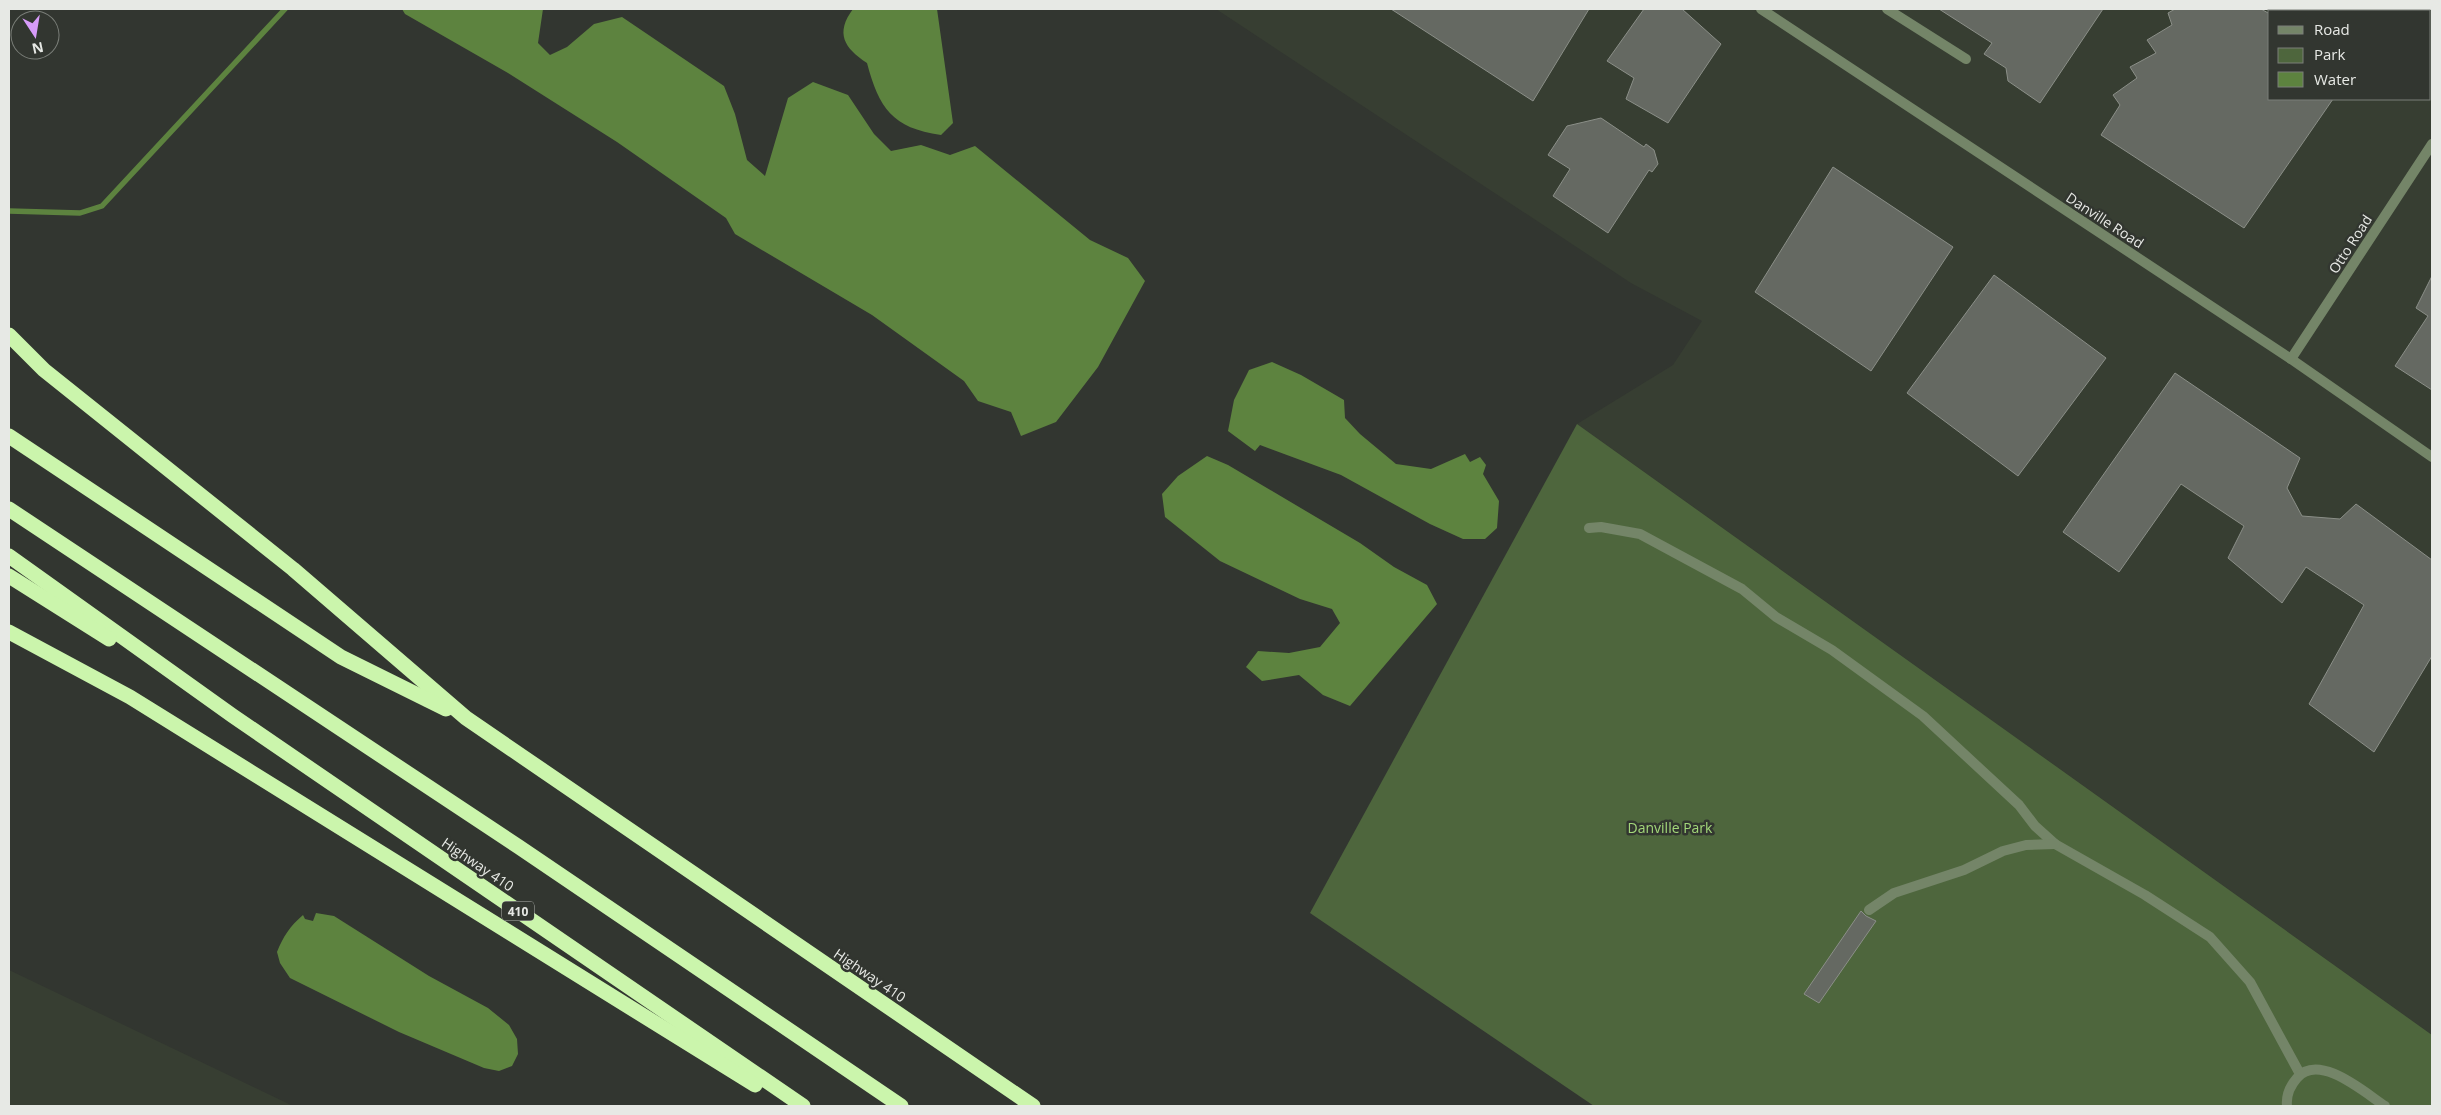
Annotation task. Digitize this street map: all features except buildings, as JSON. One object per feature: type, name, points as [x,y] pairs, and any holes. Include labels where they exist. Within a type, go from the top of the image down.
[{"type":"highway","points":[[9,335],[44,370],[294,569],[466,718]]},
{"type":"highway","points":[[9,436],[341,657],[466,718]]},
{"type":"highway","points":[[9,509],[511,841],[901,1106]]},
{"type":"highway","points":[[9,556],[233,716]]},
{"type":"highway","points":[[9,576],[233,716]]},
{"type":"highway","points":[[9,632],[130,697],[789,1106]]},
{"type":"highway","name":"Highway 410","points":[[233,716],[803,1106]]},
{"type":"highway","name":"Highway 410","points":[[466,718],[1033,1106]]},
{"type":"street","name":"Danville Road","points":[[1761,9],[2291,359],[2432,456]]},
{"type":"street","points":[[1887,9],[1966,59]]},
{"type":"street","name":"Otto Road","points":[[2291,359],[2432,144]]},
{"type":"street","points":[[1589,528],[1601,527],[1640,534],[1742,589],[1776,617],[1832,650],[1923,716],[2019,805],[2035,826],[2055,844],[2145,895],[2210,936],[2250,982],[2300,1074]]},
{"type":"street","points":[[1869,910],[1894,893],[1964,870],[2003,852],[2026,845],[2055,844]]},
{"type":"street","points":[[2287,1106],[2288,1093],[2292,1083],[2300,1074],[2313,1070],[2326,1070],[2346,1079],[2385,1106]]},
{"type":"shaded area","points":[[1216,9],[2432,9],[2432,1035],[1577,424],[1673,365],[1702,321],[1631,283]]},
{"type":"shaded area","points":[[9,970],[293,1106],[9,1106]]},
{"type":"green space","name":"Danville Park","points":[[1577,424],[2432,1035],[2432,1106],[1594,1106],[1310,913]]},
{"type":"water","points":[[402,9],[543,9],[538,43],[550,55],[567,47],[594,24],[622,17],[724,86],[735,114],[747,160],[765,176],[788,98],[813,82],[848,95],[874,134],[891,151],[921,145],[950,155],[975,146],[1090,240],[1128,258],[1145,281],[1098,367],[1056,422],[1021,436],[1011,412],[978,401],[964,381],[872,315],[735,234],[726,218],[617,142],[508,73],[405,14]]},
{"type":"water","points":[[853,9],[937,9],[953,123],[941,135],[910,127],[899,121],[883,104],[867,63],[848,46],[843,33],[844,25]]},
{"type":"water","points":[[1272,362],[1301,375],[1344,400],[1345,418],[1360,434],[1396,464],[1431,469],[1465,454],[1470,462],[1480,457],[1486,465],[1483,474],[1499,501],[1497,528],[1485,539],[1463,539],[1430,524],[1341,475],[1260,445],[1255,451],[1228,431],[1234,400],[1249,370]]},
{"type":"water","points":[[1207,456],[1228,465],[1360,543],[1394,567],[1427,585],[1437,604],[1350,706],[1323,695],[1299,675],[1262,681],[1246,667],[1258,651],[1289,653],[1320,647],[1340,623],[1332,609],[1300,599],[1220,561],[1165,517],[1162,494],[1178,476]]},
{"type":"water","points":[[316,913],[334,916],[429,976],[488,1008],[509,1025],[517,1039],[518,1054],[512,1066],[499,1071],[484,1068],[399,1032],[290,978],[280,963],[277,952],[287,932],[298,919],[303,915],[305,919],[313,921]]},
{"type":"waterway","points":[[9,211],[80,213],[102,206],[285,9]]}]
